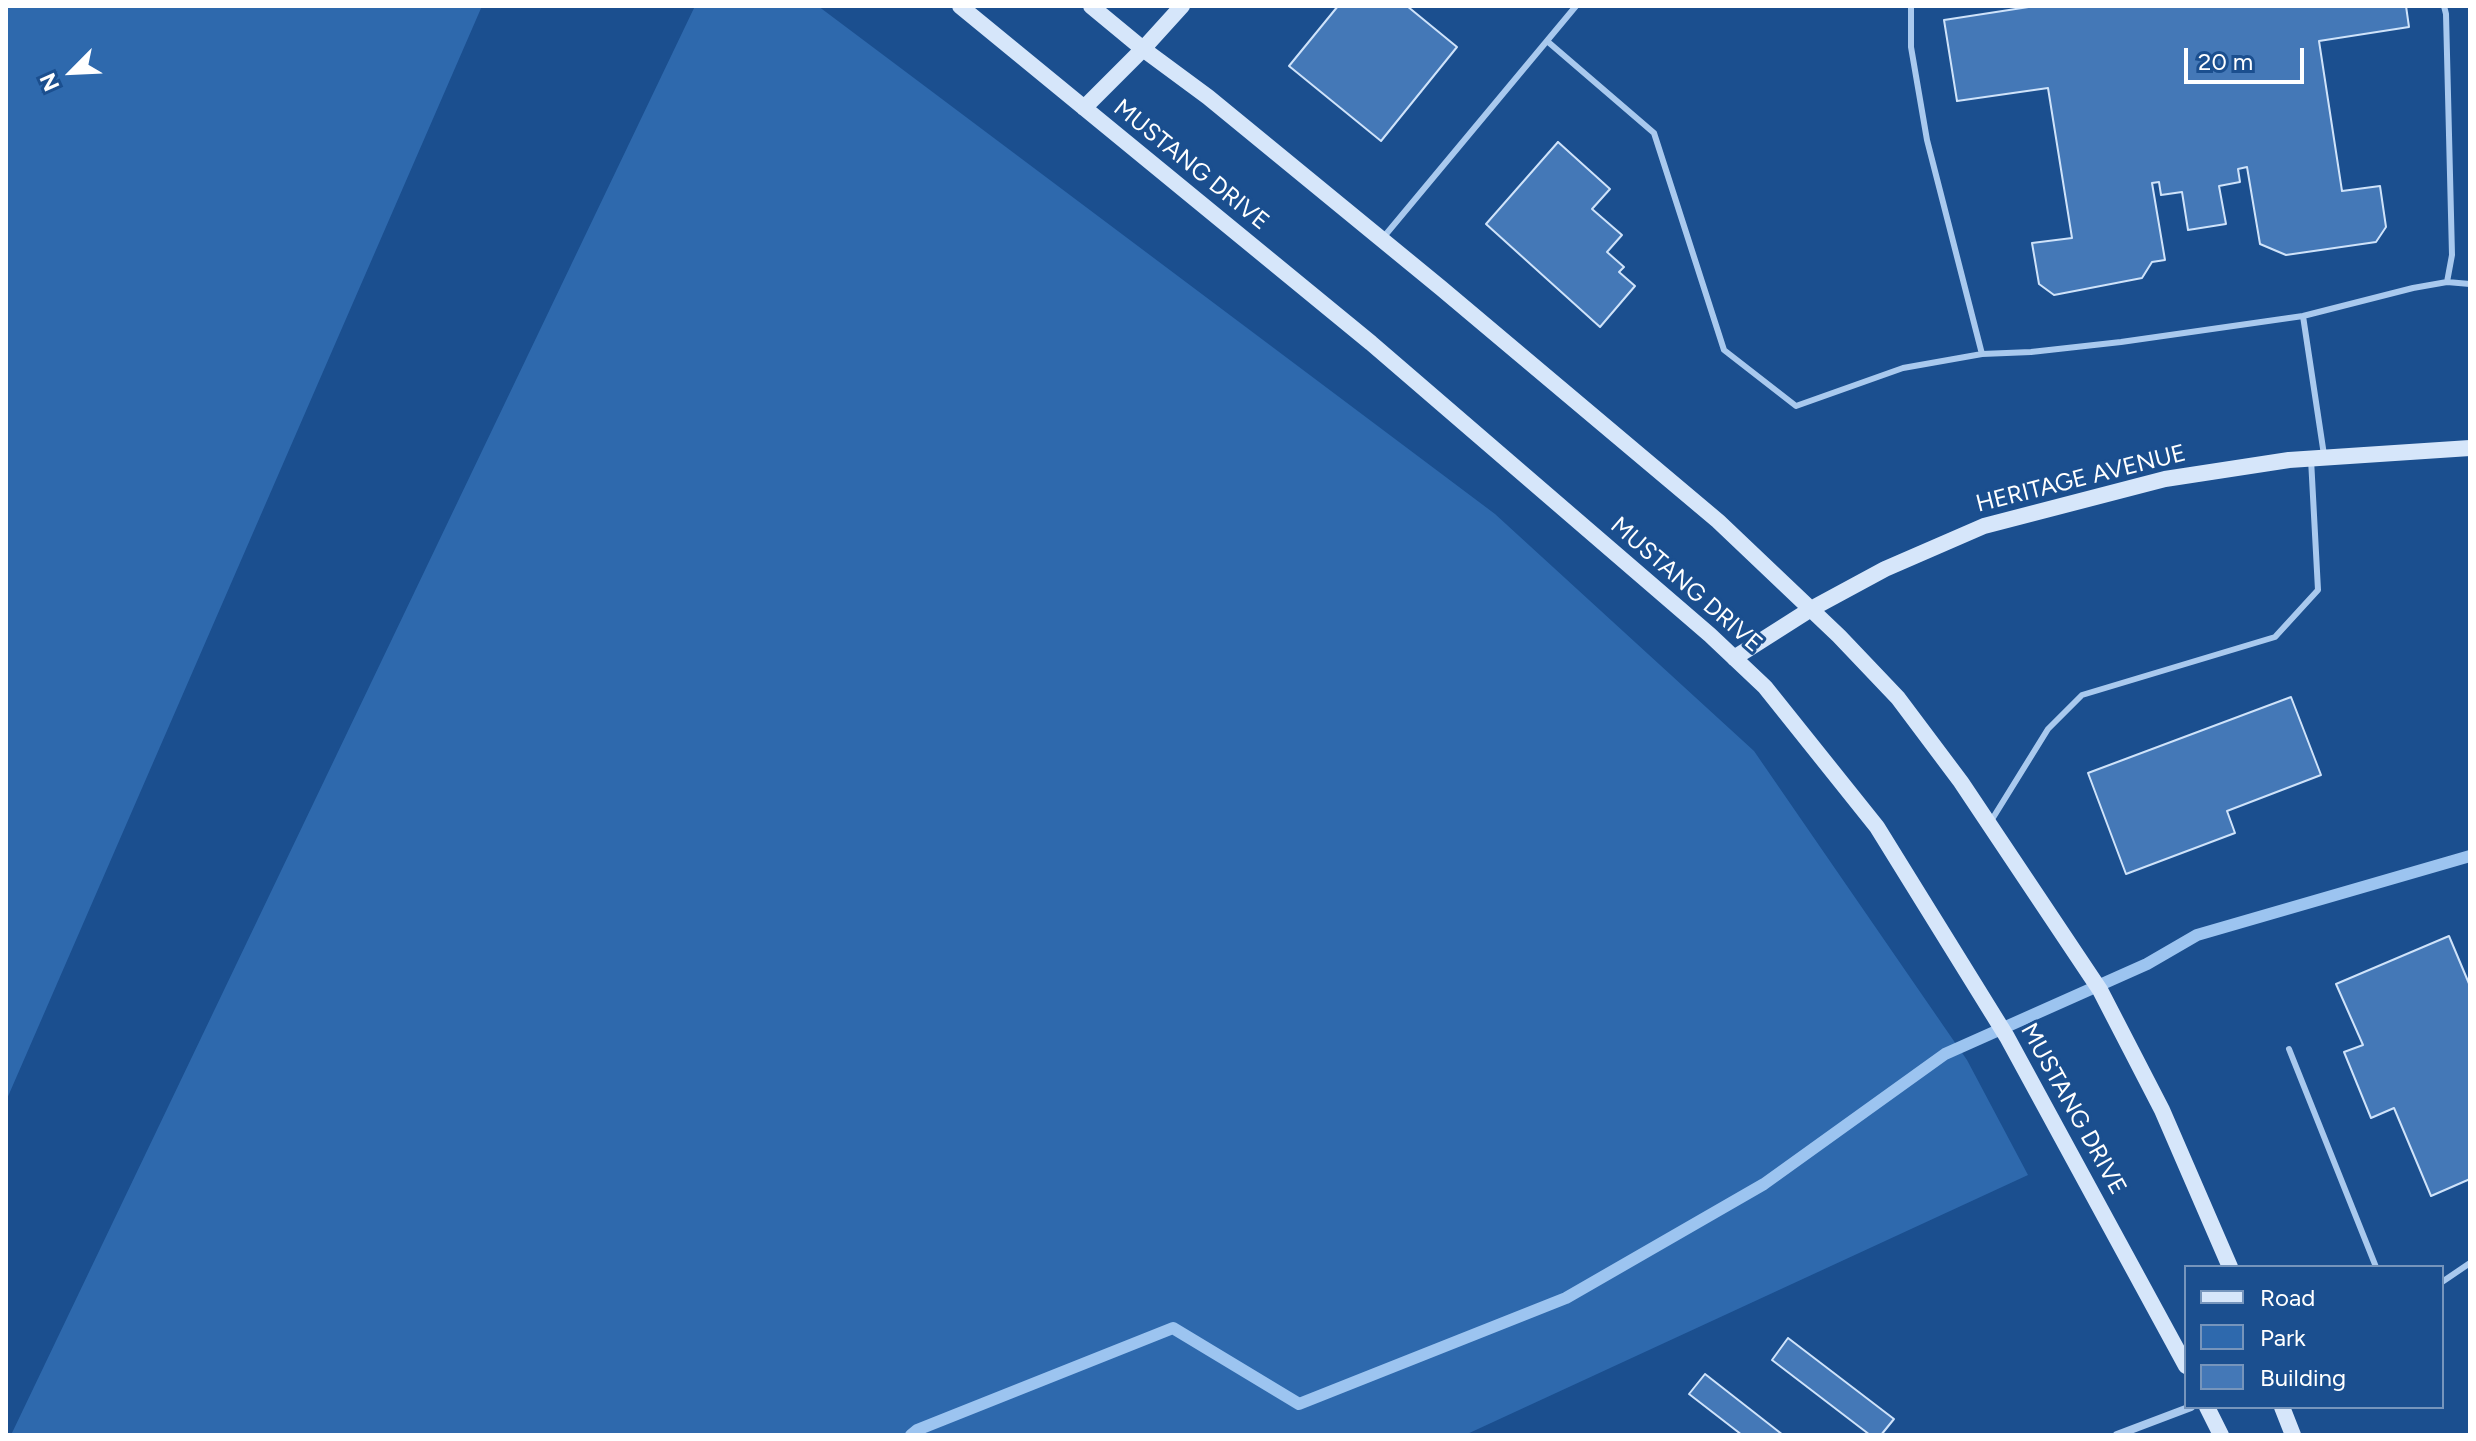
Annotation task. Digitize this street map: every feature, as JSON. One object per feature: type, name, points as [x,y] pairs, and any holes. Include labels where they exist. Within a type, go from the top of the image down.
[{"type":"main road","name":"MUSTANG DRIVE","points":[[960,6],[1371,343],[1765,687],[1877,827],[2007,1037],[2184,1362]]},
{"type":"main road","points":[[1091,6],[1382,239],[1718,521],[1811,609],[1898,698],[1961,782],[2100,990],[2162,1110],[2229,1265]]},
{"type":"main road","points":[[1084,108],[1182,6]]},
{"type":"main road","name":"HERITAGE AVENUE","points":[[1734,658],[1811,609],[1885,569],[1984,526],[2165,479],[2289,460],[2470,448]]},
{"type":"main road","points":[[2208,1409],[2221,1435]]},
{"type":"main road","points":[[2283,1409],[2293,1435]]},
{"type":"street","points":[[2117,1435],[2186,1409]]},
{"type":"lane","points":[[1382,239],[1576,6]]},
{"type":"lane","points":[[1911,6],[1911,47],[1927,140],[1982,354]]},
{"type":"lane","points":[[2444,6],[2452,255],[2447,282]]},
{"type":"lane","points":[[1547,41],[1654,133],[1724,350],[1796,406],[1903,368],[1982,354],[2121,342],[2303,316],[2413,288],[2447,282],[2470,284]]},
{"type":"lane","points":[[1989,825],[2048,729],[2082,695],[2275,637],[2318,590],[2318,459],[2303,316]]},
{"type":"lane","points":[[2289,1049],[2375,1265]]},
{"type":"lane","points":[[2444,1281],[2470,1263]]},
{"type":"green space","points":[[6,6],[482,6],[6,1101]]},
{"type":"green space","points":[[695,6],[818,6],[1495,514],[1754,751],[1967,1060],[2028,1175],[1465,1435],[11,1435]]},
{"type":"building","points":[[1338,6],[1407,6],[1457,47],[1381,141],[1289,66]]},
{"type":"building","points":[[2035,6],[2406,6],[2409,27],[2319,41],[2342,191],[2380,186],[2386,227],[2376,242],[2286,255],[2260,244],[2247,167],[2238,169],[2240,182],[2219,186],[2226,224],[2188,230],[2182,192],[2161,195],[2159,182],[2152,183],[2165,260],[2152,262],[2142,278],[2054,295],[2039,284],[2032,243],[2072,238],[2048,88],[1957,101],[1944,20]]},
{"type":"building","points":[[1558,142],[1610,189],[1592,209],[1622,235],[1607,252],[1624,267],[1619,272],[1635,286],[1600,327],[1486,224]]},
{"type":"building","points":[[2291,697],[2321,775],[2227,811],[2235,833],[2126,874],[2088,773]]},
{"type":"building","points":[[2449,936],[2470,986],[2470,1179],[2431,1196],[2394,1108],[2371,1118],[2344,1052],[2363,1045],[2336,984]]},
{"type":"building","points":[[1788,1338],[1894,1419],[1881,1435],[1870,1435],[1772,1360]]},
{"type":"building","points":[[1705,1374],[1783,1435],[1742,1435],[1689,1394]]},
{"type":"waterway","points":[[911,1435],[1173,1328],[1299,1404],[1566,1298],[1764,1184],[1945,1054],[2147,964],[2197,935],[2470,856]]}]
